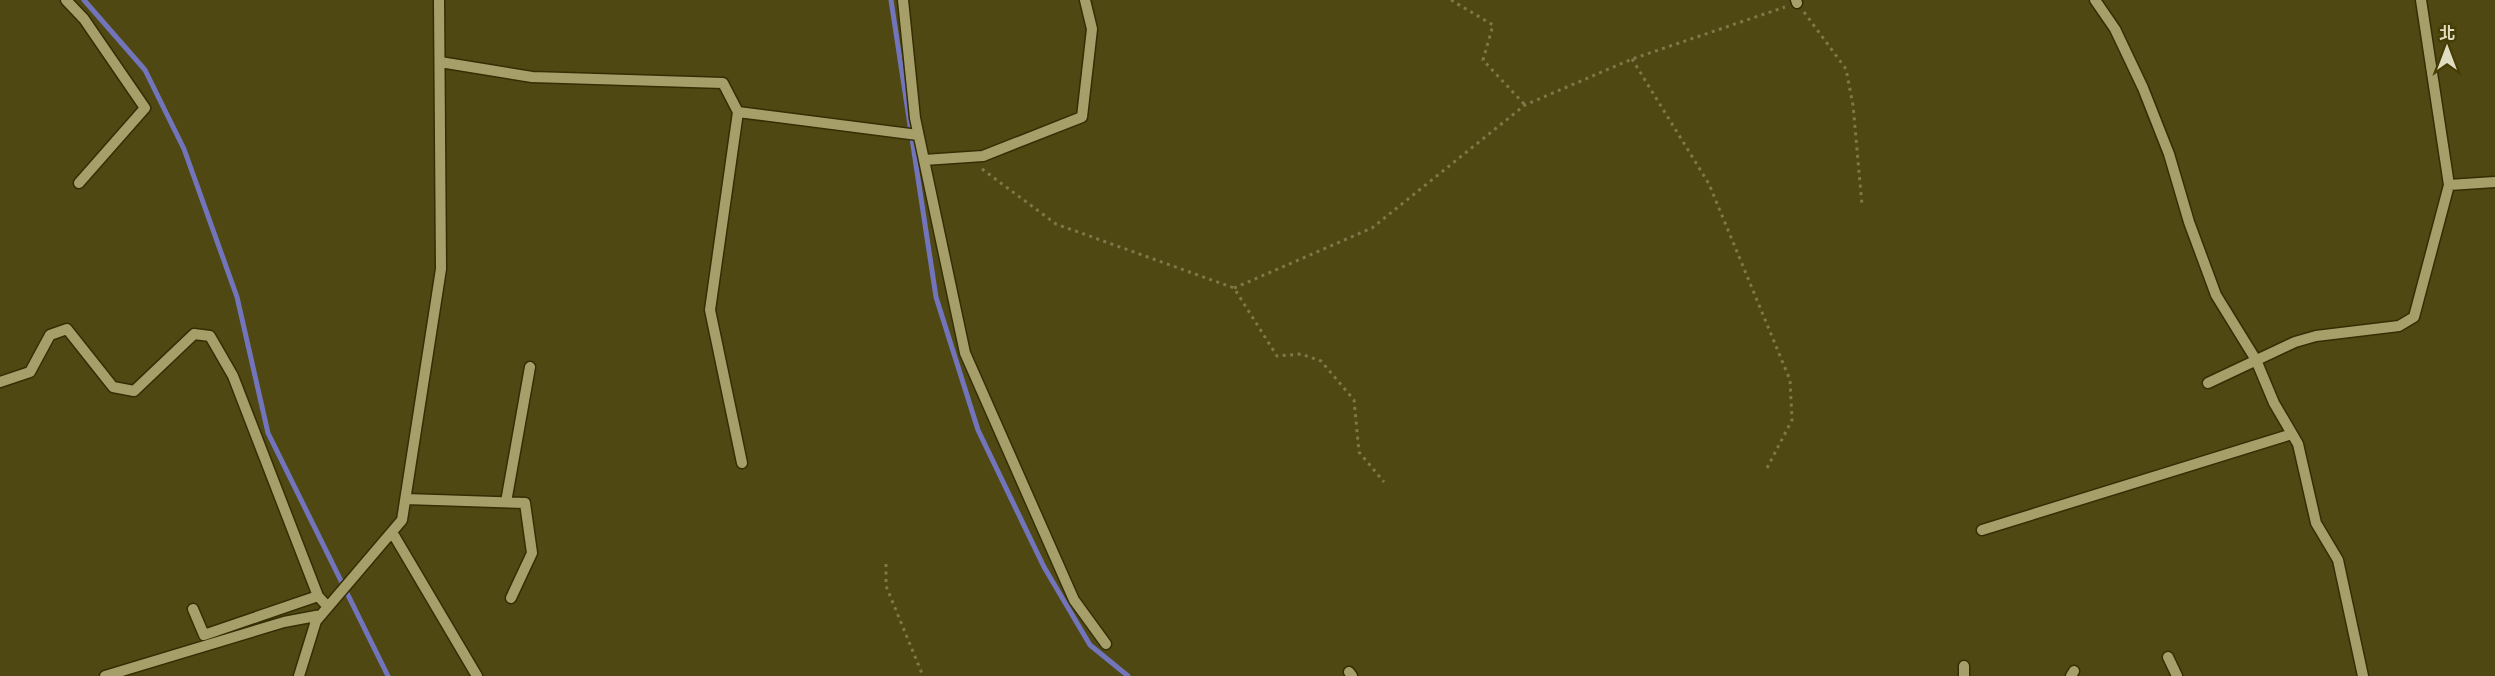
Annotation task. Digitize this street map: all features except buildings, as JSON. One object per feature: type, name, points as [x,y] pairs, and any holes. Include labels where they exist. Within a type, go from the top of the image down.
[{"type":"street","points":[[66,0],[84,19],[145,108],[79,183]]},
{"type":"street","points":[[299,676],[316,621],[402,520],[441,269],[439,0]]},
{"type":"street","points":[[903,0],[918,135],[965,353],[1074,600],[1106,644]]},
{"type":"street","points":[[924,160],[982,156],[1082,117],[1092,29],[1085,0]]},
{"type":"street","points":[[2095,0],[2115,29],[2143,88],[2169,154],[2189,222],[2216,294],[2256,360],[2274,404],[2298,444],[2316,523],[2338,560],[2363,676]]},
{"type":"street","points":[[2208,383],[2295,342],[2316,336],[2399,326],[2414,317],[2448,185],[2421,0]]},
{"type":"street","points":[[440,62],[532,76],[723,83],[738,112],[710,310],[742,463]]},
{"type":"street","points":[[738,112],[918,135]]},
{"type":"street","points":[[2448,185],[2495,182]]},
{"type":"street","points":[[0,382],[30,372],[50,334],[67,329],[112,387],[134,391],[194,334],[210,336],[233,376],[325,611]]},
{"type":"street","points":[[506,502],[530,367]]},
{"type":"street","points":[[1983,530],[2292,434]]},
{"type":"street","points":[[406,499],[525,502],[532,552],[512,598]]},
{"type":"street","points":[[392,532],[477,676]]},
{"type":"street","points":[[193,609],[204,635],[318,596]]},
{"type":"street","points":[[105,676],[325,611]]},
{"type":"street","points":[[2168,657],[2177,676]]},
{"type":"path","points":[[1450,0],[1493,26],[1483,60],[1525,105]]},
{"type":"path","points":[[1234,288],[1372,228],[1525,105],[1632,59],[1796,1],[1846,69],[1853,105],[1862,205]]},
{"type":"path","points":[[1632,59],[1709,184],[1790,380],[1792,420],[1766,470]]},
{"type":"path","points":[[966,158],[1056,224],[1234,288],[1277,356],[1301,354],[1320,361],[1354,400],[1359,452],[1384,482]]},
{"type":"path","points":[[885,564],[885,586],[923,676]]},
{"type":"waterway","points":[[84,0],[145,70],[184,149],[237,297],[268,433],[388,676]]},
{"type":"waterway","points":[[891,0],[936,297],[978,430],[1044,567],[1090,645],[1128,676]]}]
